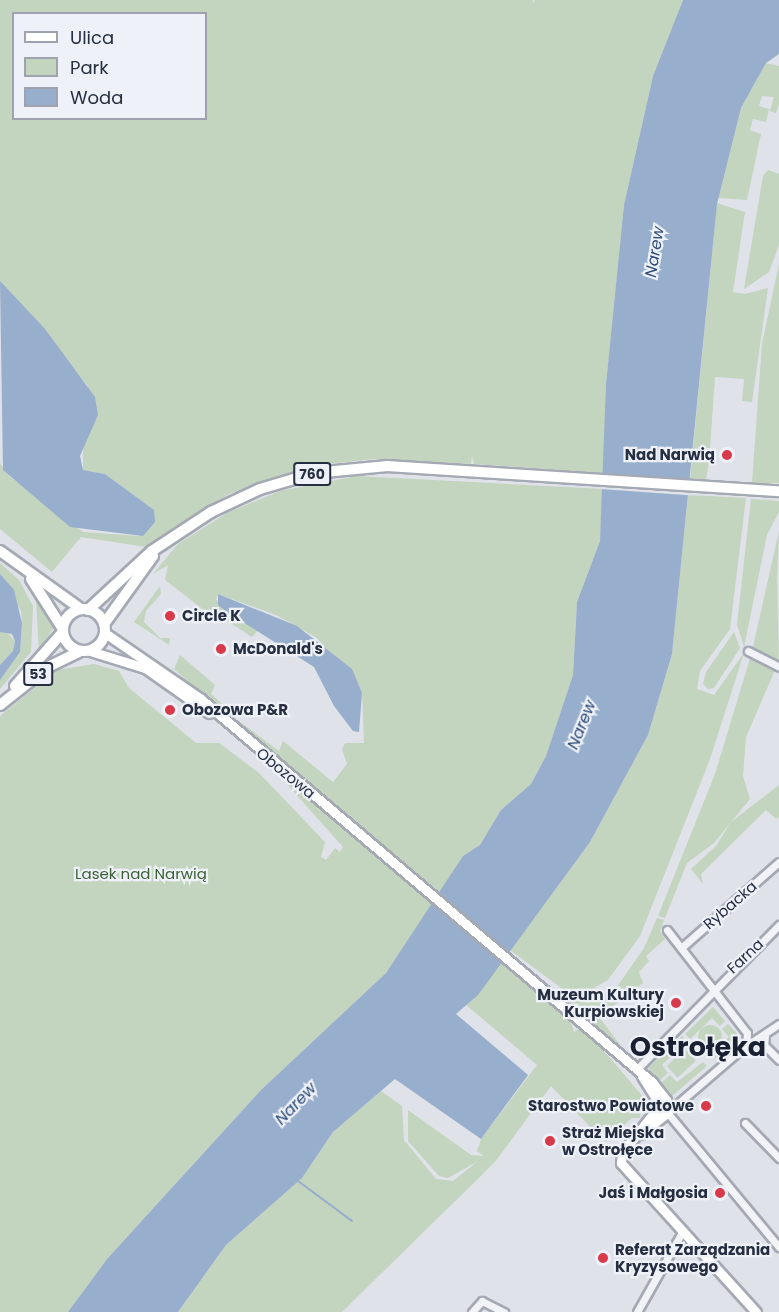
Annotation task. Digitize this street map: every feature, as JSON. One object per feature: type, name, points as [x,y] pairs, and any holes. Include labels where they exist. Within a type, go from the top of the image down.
[{"type":"main road","name":"760","points":[[85,610],[163,544],[242,496],[314,473],[372,466],[779,491]]},
{"type":"main road","name":"760","points":[[105,629],[122,593],[163,544]]},
{"type":"main road","points":[[0,551],[85,610],[105,629]]},
{"type":"main road","points":[[26,571],[63,631],[69,646],[85,651]]},
{"type":"main road","name":"53","points":[[0,704],[63,631],[69,616],[85,610]]},
{"type":"main road","name":"53","points":[[0,704],[47,667],[85,651],[105,629]]},
{"type":"street","name":"Obozowa","points":[[105,629],[171,676],[542,985],[639,1073]]},
{"type":"street","name":"Obozowa","points":[[85,651],[145,668],[222,720]]},
{"type":"street","points":[[748,651],[779,667]]},
{"type":"street","name":"Rybacka","points":[[681,948],[779,862]]},
{"type":"street","name":"Farna","points":[[639,1073],[707,1002],[714,989],[779,925]]},
{"type":"street","points":[[668,930],[747,1033],[746,1046]]},
{"type":"street","points":[[640,1134],[746,1046],[765,1036],[779,1024]]},
{"type":"street","points":[[765,1036],[764,1045],[779,1060]]},
{"type":"street","points":[[639,1073],[660,1105],[779,1247]]},
{"type":"street","points":[[639,1073],[666,1100],[668,1112]]},
{"type":"street","points":[[660,1105],[621,1157],[682,1232],[756,1312]]},
{"type":"street","points":[[745,1123],[779,1158]]},
{"type":"street","points":[[637,1312],[682,1232]]},
{"type":"street","points":[[472,1312],[482,1301],[504,1312]]},
{"type":"green space","points":[[0,0],[533,0],[533,4],[535,0],[683,0],[653,76],[624,205],[606,384],[604,473],[474,464],[472,455],[471,464],[375,459],[317,465],[229,494],[146,547],[81,537],[52,572],[0,529],[0,463],[9,476],[83,532],[139,536],[154,510],[105,474],[83,470],[83,443],[98,415],[87,385],[0,281]]},
{"type":"green space","points":[[766,63],[779,66],[779,104],[776,113],[770,111],[774,97],[762,96],[759,106],[769,109],[766,122],[753,119],[750,130],[761,134],[747,200],[718,198],[741,108]]},
{"type":"green space","points":[[768,170],[779,174],[779,245],[769,272],[744,289],[763,176]]},
{"type":"green space","points":[[717,203],[745,212],[733,292],[745,294],[768,288],[752,402],[742,401],[744,379],[715,377],[710,448],[698,447],[697,453],[710,455],[706,480],[690,479]]},
{"type":"green space","points":[[779,264],[779,483],[752,483],[762,344]]},
{"type":"green space","points":[[357,476],[603,489],[600,541],[577,602],[573,675],[546,756],[531,784],[501,810],[480,845],[463,856],[440,892],[231,721],[239,721],[279,751],[283,741],[333,782],[347,764],[342,749],[345,743],[364,743],[362,693],[317,638],[276,615],[218,594],[216,599],[227,612],[259,629],[252,637],[226,620],[222,624],[165,580],[168,565],[153,574],[178,544],[227,513],[280,491]]},
{"type":"green space","points":[[688,495],[746,498],[730,629],[700,671],[697,689],[714,695],[744,653],[710,759],[640,936],[608,980],[592,989],[564,990],[510,950],[590,842],[648,735],[672,654]]},
{"type":"green space","points":[[751,499],[779,501],[779,512],[767,535],[744,647],[737,625]]},
{"type":"green space","points":[[779,531],[777,578],[779,664],[752,651]]},
{"type":"green space","points":[[0,563],[19,580],[33,606],[31,652],[0,689],[0,680],[20,652],[22,624],[21,611],[0,574]]},
{"type":"green space","points":[[19,575],[55,625],[39,652],[36,600]]},
{"type":"green space","points":[[160,586],[161,594],[146,611],[144,622],[160,638],[170,638],[169,645],[134,622]]},
{"type":"green space","points":[[5,631],[15,641],[13,651],[0,665],[0,632]]},
{"type":"green space","points":[[734,632],[740,648],[714,688],[708,689],[703,684],[706,672]]},
{"type":"green space","points":[[180,655],[215,685],[211,694],[227,708],[226,716],[174,669]]},
{"type":"green space","points":[[751,655],[775,670],[746,737],[743,776],[750,799],[714,843],[687,863],[665,918],[658,916],[715,774]]},
{"type":"green space","name":"Lasek nad Narwią","points":[[94,664],[119,671],[129,688],[196,743],[219,743],[259,773],[325,842],[321,857],[326,860],[335,848],[340,852],[343,847],[277,773],[433,902],[386,973],[261,1090],[107,1259],[68,1312],[0,1312],[0,716],[57,670]]},
{"type":"green space","points":[[779,785],[779,817],[776,819],[766,810],[701,874],[703,884],[691,869],[716,846],[731,822]]},
{"type":"green space","points":[[657,918],[664,920],[660,931],[665,939],[646,956],[649,961],[639,972],[643,983],[599,1017],[631,1059],[568,1001],[595,999],[617,987],[644,948]]},
{"type":"green space","points":[[503,960],[569,1015],[574,1032],[581,1027],[611,1059],[644,1098],[640,1118],[632,1118],[605,1142],[551,1086],[495,1162],[342,1312],[178,1312],[226,1245],[302,1178],[333,1132],[381,1091],[402,1106],[404,1140],[436,1179],[453,1181],[478,1161],[448,1178],[439,1176],[408,1141],[408,1110],[471,1155],[484,1156],[477,1151],[481,1139],[537,1065],[465,1004]]},
{"type":"green space","points":[[713,1007],[725,1021],[720,1026],[712,1018],[690,1039],[685,1034]]},
{"type":"green space","points":[[728,1024],[740,1037],[713,1060],[711,1052],[729,1037],[722,1029]]},
{"type":"green space","points":[[710,1025],[718,1029],[722,1037],[718,1045],[710,1049],[702,1045],[698,1037],[702,1029]]},
{"type":"green space","points":[[682,1036],[687,1041],[662,1065],[668,1073],[659,1081],[648,1068]]},
{"type":"green space","points":[[685,1049],[696,1061],[678,1078],[667,1066]]},
{"type":"green space","points":[[703,1062],[707,1066],[672,1096],[661,1083],[670,1075],[677,1082]]},
{"type":"water","name":"Narew","points":[[683,0],[779,0],[779,54],[766,63],[741,108],[717,204],[672,654],[648,735],[590,842],[478,995],[456,1014],[528,1075],[481,1139],[395,1079],[333,1132],[302,1178],[226,1245],[178,1312],[68,1312],[107,1259],[261,1090],[386,973],[463,856],[480,845],[501,810],[531,784],[546,756],[573,675],[577,602],[600,541],[606,384],[624,205],[653,76]]},
{"type":"water","points":[[0,281],[45,329],[95,397],[98,415],[80,456],[83,470],[105,474],[154,510],[155,522],[143,536],[70,527],[3,470]]},
{"type":"water","points":[[0,574],[14,590],[22,623],[20,652],[0,680],[0,665],[13,651],[15,641],[12,634],[0,632]]},
{"type":"water","points":[[218,594],[297,626],[352,669],[362,693],[359,732],[353,731],[334,706],[314,667],[227,612],[218,605]]},
{"type":"pier","points":[[601,473],[693,479],[692,495],[600,489]]},
{"type":"waterway","points":[[298,1181],[352,1221]]},
{"type":"place","name":"Nad Narwią","points":[[727,455]]},
{"type":"place","name":"Circle K","points":[[170,616]]},
{"type":"place","name":"McDonald's","points":[[221,649]]},
{"type":"place","name":"Obozowa P&R","points":[[170,710]]},
{"type":"place","name":"Muzeum Kultury Kurpiowskiej","points":[[676,1003]]},
{"type":"place","name":"Starostwo Powiatowe","points":[[706,1106]]},
{"type":"place","name":"Straż Miejska w Ostrołęce","points":[[550,1141]]},
{"type":"place","name":"Jaś i Małgosia","points":[[720,1193]]},
{"type":"place","name":"Referat Zarządzania Kryzysowego","points":[[603,1258]]},
{"type":"district","name":"Ostrołęka","points":[[698,1047]]}]
